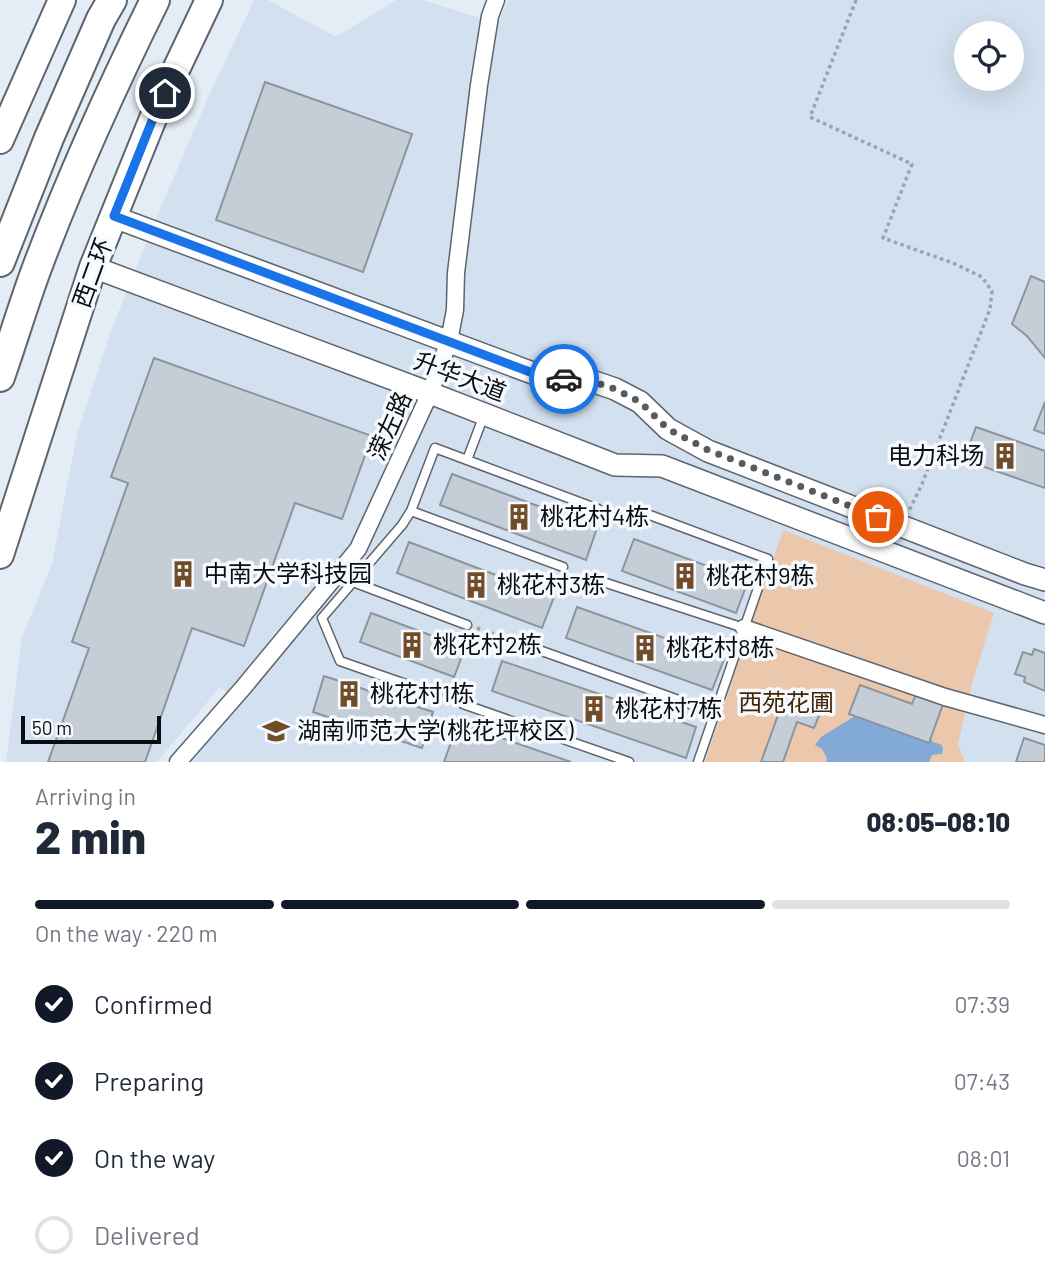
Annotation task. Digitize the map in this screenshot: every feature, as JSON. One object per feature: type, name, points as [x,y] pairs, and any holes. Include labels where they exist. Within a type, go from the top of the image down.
[{"type":"highway","points":[[0,262],[48,138],[112,0]]},
{"type":"highway","points":[[0,377],[37,267],[76,169],[155,0]]},
{"type":"main road","points":[[0,140],[62,0]]},
{"type":"main road","name":"西二环","points":[[0,555],[93,267],[154,116],[209,0]]},
{"type":"street","name":"溁左路","points":[[178,762],[358,549],[430,393],[449,341],[455,310],[456,274],[479,85],[490,16],[496,0]]},
{"type":"street","name":"升华大道","points":[[114,216],[538,375],[555,379],[586,379],[615,389],[640,402],[668,429],[708,450],[1045,580]]},
{"type":"street","name":"升华大道","points":[[93,267],[615,465],[662,466],[1045,613]]},
{"type":"street","points":[[744,628],[945,697],[1045,725]]},
{"type":"lane","points":[[467,460],[484,415]]},
{"type":"lane","points":[[437,695],[340,661],[322,618],[395,535],[411,511],[435,448],[598,509]]},
{"type":"lane","points":[[411,511],[564,567]]},
{"type":"lane","points":[[647,514],[768,559],[698,762]]},
{"type":"lane","points":[[600,581],[744,628]]},
{"type":"lane","points":[[353,582],[467,625]]},
{"type":"lane","points":[[512,640],[715,713]]},
{"type":"lane","points":[[463,704],[629,762]]},
{"type":"path","points":[[856,0],[810,117],[912,164],[883,238],[953,263],[982,277],[992,290],[990,309],[922,484],[902,526]]},
{"type":"path","points":[[467,625],[512,640]]},
{"type":"shaded area","points":[[254,0],[268,0],[336,37],[396,0],[423,0],[498,24],[508,0],[1045,0],[1045,762],[192,762],[243,700],[219,688],[157,762],[6,762],[22,637],[52,564],[77,434],[112,328],[158,214]]},
{"type":"green space","name":"西苑花圃","points":[[783,530],[994,613],[972,683],[958,744],[965,762],[705,762]]},
{"type":"water","points":[[855,716],[929,743],[931,739],[942,745],[942,754],[932,755],[929,762],[826,762],[827,758],[822,749],[815,745],[821,737]]},
{"type":"building","points":[[265,82],[412,134],[363,272],[216,220]]},
{"type":"building","points":[[1031,276],[1045,282],[1045,358],[1027,336],[1012,324]]},
{"type":"building","name":"中南大学科技园","points":[[154,358],[372,436],[342,519],[295,503],[244,646],[192,628],[145,762],[48,762],[89,648],[72,642],[128,483],[111,477]]},
{"type":"building","points":[[1045,402],[1045,434],[1034,430]]},
{"type":"building","name":"电力科场","points":[[976,427],[1045,451],[1045,488],[964,460]]},
{"type":"building","name":"桃花村4栋","points":[[452,474],[597,528],[586,560],[440,505]]},
{"type":"building","name":"桃花村9栋","points":[[634,539],[748,581],[736,613],[622,571]]},
{"type":"building","name":"桃花村3栋","points":[[409,542],[554,597],[542,628],[397,573]]},
{"type":"building","name":"桃花村8栋","points":[[577,607],[724,659],[712,690],[566,638]]},
{"type":"building","name":"桃花村2栋","points":[[371,613],[465,648],[454,677],[360,642]]},
{"type":"building","points":[[1034,649],[1045,653],[1045,691],[1024,682],[1025,677],[1015,674],[1023,652],[1032,655]]},
{"type":"building","name":"桃花村7栋","points":[[502,661],[696,727],[686,758],[492,691]]},
{"type":"building","name":"桃花村1栋","points":[[324,676],[433,712],[422,748],[313,712]]},
{"type":"building","points":[[860,685],[912,704],[916,694],[943,704],[929,743],[849,714]]},
{"type":"building","points":[[772,690],[822,708],[814,728],[797,722],[783,762],[761,762],[778,715],[764,710]]},
{"type":"building","points":[[458,723],[571,762],[444,762]]},
{"type":"building","points":[[1024,738],[1045,745],[1045,762],[1016,762]]},
{"type":"way so far","points":[[564,379],[586,379],[615,389],[640,402],[668,429],[708,450],[878,517]]},
{"type":"place","name":"电力科场","points":[[1005,456]]},
{"type":"place","name":"桃花村4栋","points":[[519,517]]},
{"type":"place","name":"中南大学科技园","points":[[183,574]]},
{"type":"place","name":"桃花村9栋","points":[[685,576]]},
{"type":"place","name":"桃花村3栋","points":[[476,585]]},
{"type":"place","name":"桃花村2栋","points":[[412,645]]},
{"type":"place","name":"桃花村8栋","points":[[645,648]]},
{"type":"place","name":"桃花村1栋","points":[[349,694]]},
{"type":"place","name":"桃花村7栋","points":[[594,709]]},
{"type":"place","name":"湖南师范大学(桃花坪校区)","points":[[276,731]]},
{"type":"route","points":[[165,93],[114,216],[538,375],[564,379]]}]
